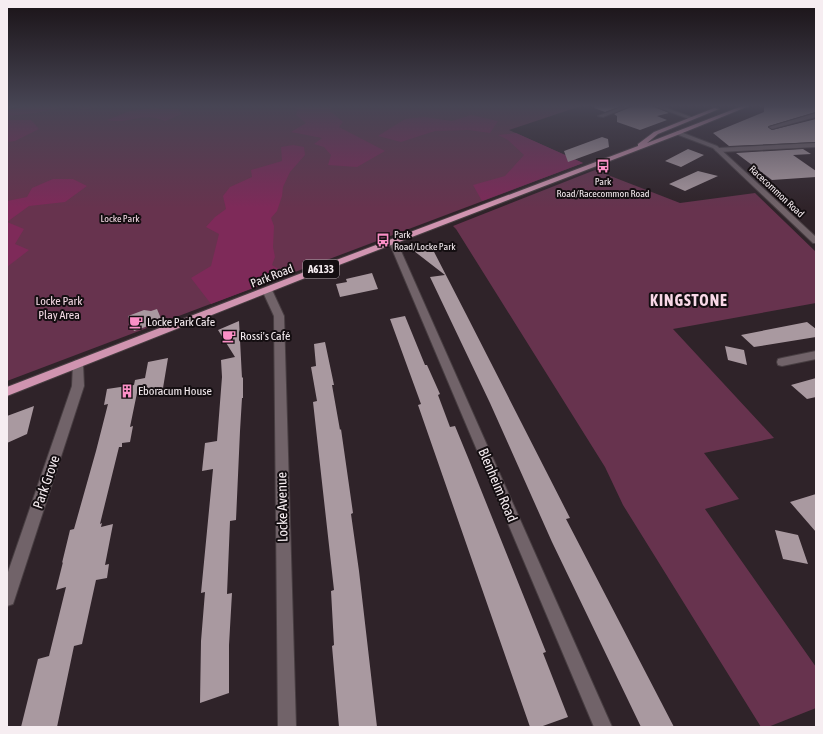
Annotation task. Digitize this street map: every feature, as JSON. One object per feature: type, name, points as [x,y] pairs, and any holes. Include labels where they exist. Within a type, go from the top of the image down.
[{"type":"highway","name":"Park Road","points":[[635,149],[645,140]]},
{"type":"highway","name":"Park Road","points":[[7,392],[267,290],[660,140]]},
{"type":"street","name":"Racecommon Road","points":[[697,140],[718,150],[816,241]]},
{"type":"street","points":[[718,150],[816,145]]},
{"type":"street","name":"Blenheim Road","points":[[393,242],[603,727]]},
{"type":"street","name":"Locke Avenue","points":[[267,290],[279,316],[287,727]]},
{"type":"street","points":[[782,362],[816,355]]},
{"type":"street","name":"Park Grove","points":[[7,598],[78,386],[78,364]]},
{"type":"green space","name":"Locke Park","points":[[7,140],[532,140],[583,163],[7,381]]},
{"type":"green space","points":[[595,170],[680,203],[755,193],[816,252],[816,303],[673,329],[774,438],[704,453],[739,499],[705,509],[816,667],[816,708],[768,727],[761,727],[623,505],[605,467],[453,226]]},
{"type":"shaded area","points":[[7,140],[16,140],[15,141],[7,142]]},
{"type":"shaded area","points":[[319,140],[364,140],[385,151],[357,167],[328,165],[331,155],[324,147],[314,144]]},
{"type":"shaded area","points":[[394,140],[406,140],[401,142]]},
{"type":"shaded area","points":[[508,140],[532,140],[583,163],[482,201],[473,185],[505,176],[524,155]]},
{"type":"shaded area","points":[[293,145],[304,147],[305,155],[290,172],[283,187],[282,196],[277,211],[271,218],[274,226],[273,247],[275,257],[272,265],[288,275],[211,304],[191,278],[211,266],[219,234],[206,227],[215,217],[226,209],[223,196],[230,187],[252,177],[251,170],[282,161],[281,147]]},
{"type":"shaded area","points":[[53,179],[73,179],[87,186],[65,202],[29,206],[7,222],[7,201],[27,197],[32,188]]},
{"type":"shaded area","points":[[7,222],[24,229],[15,244],[29,250],[7,267]]},
{"type":"building","points":[[593,140],[608,140],[609,147],[568,162],[564,151]]},
{"type":"building","points":[[722,140],[816,140],[816,142],[729,146]]},
{"type":"building","points":[[688,149],[704,155],[681,167],[665,161]]},
{"type":"building","points":[[803,149],[811,154],[793,155],[816,171],[816,177],[772,180],[736,153]]},
{"type":"building","points":[[698,171],[718,176],[685,191],[669,184]]},
{"type":"building","points":[[430,244],[570,518],[566,519],[674,727],[641,727],[552,542],[490,403],[430,277],[445,275],[414,251]]},
{"type":"building","points":[[372,273],[378,289],[340,297],[336,284],[347,282],[346,279]]},
{"type":"building","name":"Locke Park Cafe","points":[[157,309],[162,321],[134,331],[128,316],[144,310],[151,311]]},
{"type":"building","points":[[405,316],[425,365],[427,365],[440,394],[438,395],[450,427],[455,426],[469,460],[546,652],[543,653],[568,717],[540,727],[530,727],[418,405],[421,404],[390,319]]},
{"type":"building","points":[[239,321],[243,398],[236,520],[230,521],[227,594],[232,593],[229,645],[229,693],[200,703],[201,641],[205,592],[201,593],[213,469],[202,471],[205,443],[217,441],[222,377],[221,360],[235,357],[218,330]]},
{"type":"building","points":[[807,322],[816,329],[816,337],[754,347],[741,335]]},
{"type":"building","points":[[325,342],[334,385],[332,385],[340,430],[341,429],[353,513],[351,514],[377,727],[339,727],[332,646],[334,645],[331,591],[334,590],[313,402],[317,401],[311,367],[316,366],[314,344]]},
{"type":"building","points":[[725,346],[744,350],[747,365],[728,360]]},
{"type":"building","points":[[168,358],[163,388],[137,393],[130,427],[133,426],[130,442],[122,443],[122,447],[119,447],[100,524],[102,523],[101,527],[113,524],[105,565],[109,564],[107,578],[96,580],[82,644],[74,646],[57,727],[21,727],[38,659],[49,656],[66,587],[56,590],[70,530],[74,529],[108,404],[104,405],[107,389],[134,385],[135,380],[145,378],[148,362]]},
{"type":"building","points":[[816,378],[816,397],[807,399],[791,385]]},
{"type":"building","points":[[34,406],[27,434],[7,443],[7,416]]},
{"type":"building","points":[[816,494],[816,532],[790,502]]},
{"type":"building","points":[[775,530],[798,535],[808,564],[783,559]]},
{"type":"place","name":"Park Road/Racecommon Road","points":[[603,166]]},
{"type":"place","name":"Park Road/Locke Park","points":[[383,240]]},
{"type":"place","name":"Locke Park Cafe","points":[[136,322]]},
{"type":"place","name":"Rossi's Café","points":[[229,336]]},
{"type":"place","name":"Eboracum House","points":[[127,391]]},
{"type":"district","name":"KINGSTONE","points":[[689,300]]},
{"type":"park label","name":"Locke Park Play Area","points":[[59,308]]}]
